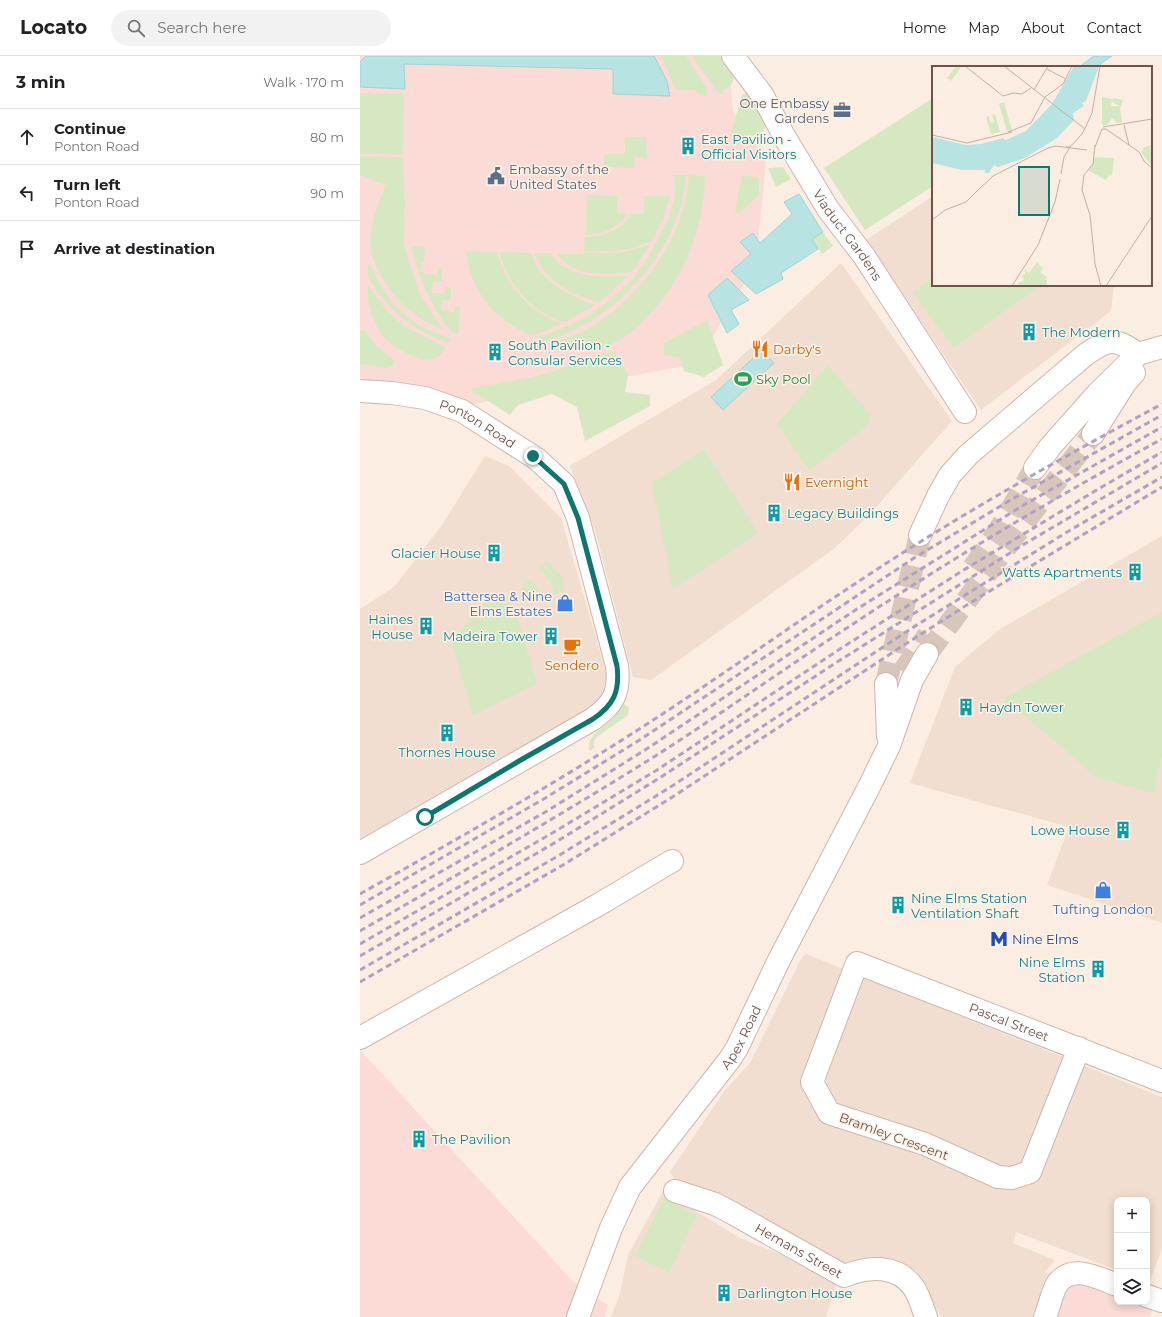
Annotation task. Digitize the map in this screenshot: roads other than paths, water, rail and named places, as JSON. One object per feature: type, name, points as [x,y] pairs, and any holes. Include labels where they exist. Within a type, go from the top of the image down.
[{"type":"street","name":"Viaduct Gardens","points":[[733,56],[763,96],[784,136],[828,209],[864,256],[965,412]]},
{"type":"street","points":[[920,535],[938,496],[950,475],[968,454],[1085,355],[1109,341],[1119,343],[1138,354]]},
{"type":"street","points":[[1035,468],[1050,448],[1098,393],[1138,354],[1162,348]]},
{"type":"street","points":[[1093,434],[1125,383],[1162,348]]},
{"type":"street","name":"Ponton Road","points":[[360,391],[392,393],[425,398],[462,411],[538,459],[564,484],[578,518],[619,677],[618,687],[613,700],[604,712],[360,853]]},
{"type":"street","name":"Apex Road","points":[[578,1317],[607,1240],[630,1187],[737,1048],[778,960],[889,746],[912,680],[927,654]]},
{"type":"street","points":[[889,746],[894,678]]},
{"type":"street","points":[[360,1038],[598,905],[672,861]]},
{"type":"street","name":"Bramley Crescent","points":[[857,963],[812,1082],[829,1113],[924,1144],[998,1177],[1012,1178],[1030,1172],[1079,1048]]},
{"type":"street","name":"Pascal Street","points":[[857,963],[1162,1081]]},
{"type":"street","name":"Hemans Street","points":[[675,1190],[714,1204],[734,1214],[844,1276],[868,1269],[884,1269],[904,1277],[917,1294],[926,1317]]},
{"type":"street","points":[[1046,1317],[1056,1285],[1065,1276],[1074,1273],[1082,1273],[1114,1284]]},
{"type":"street","points":[[1150,1297],[1162,1301]]},
{"type":"water","points":[[366,56],[654,56],[667,81],[670,96],[613,94],[613,69],[404,64],[405,89],[360,87],[360,62]]},
{"type":"water","points":[[1094,56],[1112,56],[1097,66],[1080,66]]},
{"type":"water","points":[[799,194],[823,232],[812,239],[818,249],[781,273],[783,279],[756,294],[731,271],[751,254],[740,242],[753,233],[760,243],[792,214],[784,202]]},
{"type":"water","points":[[727,278],[749,300],[731,310],[739,324],[727,333],[708,295]]},
{"type":"water","points":[[762,350],[774,363],[723,410],[711,397]]},
{"type":"tunnel","points":[[927,654],[1029,516],[1093,434]]},
{"type":"tunnel","points":[[973,568],[999,530],[1035,468]]},
{"type":"tunnel","points":[[886,684],[920,535]]},
{"type":"tunnel","points":[[903,672],[928,635]]},
{"type":"railway","points":[[360,894],[566,775],[664,713],[845,590],[946,526],[1053,464],[1162,404]]},
{"type":"railway","points":[[360,905],[542,800],[638,741],[914,558],[1014,498],[1162,415]]},
{"type":"railway","points":[[360,918],[547,811],[645,750],[857,609],[1022,506],[1162,427]]},
{"type":"railway","points":[[360,931],[469,868],[649,760],[888,601],[965,553],[1043,506],[1162,439]]},
{"type":"railway","points":[[360,944],[554,832],[657,770],[840,649],[962,571],[1162,452]]},
{"type":"railway","points":[[360,956],[556,842],[661,777],[834,664],[1021,546],[1162,463]]},
{"type":"railway","points":[[360,970],[558,856],[669,788],[912,628],[1072,529],[1162,477]]},
{"type":"railway","points":[[360,982],[563,865],[674,796],[978,598],[1162,487]]},
{"type":"place","name":"One Embassy Gardens","points":[[842,110]]},
{"type":"place","name":"East Pavilion - Official Visitors","points":[[688,146]]},
{"type":"place","name":"Embassy of the United States","points":[[496,176]]},
{"type":"place","name":"The Modern","points":[[1029,332]]},
{"type":"place","name":"Darby's","points":[[760,349]]},
{"type":"place","name":"South Pavilion - Consular Services","points":[[495,352]]},
{"type":"place","name":"Sky Pool","points":[[743,379]]},
{"type":"place","name":"Evernight","points":[[792,482]]},
{"type":"place","name":"Legacy Buildings","points":[[774,513]]},
{"type":"place","name":"Glacier House","points":[[494,553]]},
{"type":"place","name":"Watts Apartments","points":[[1135,572]]},
{"type":"place","name":"Battersea & Nine Elms Estates","points":[[565,603]]},
{"type":"place","name":"Haines House","points":[[426,626]]},
{"type":"place","name":"Madeira Tower","points":[[551,636]]},
{"type":"place","name":"Sendero","points":[[572,646]]},
{"type":"place","name":"Haydn Tower","points":[[966,707]]},
{"type":"place","name":"Thornes House","points":[[447,733]]},
{"type":"place","name":"Lowe House","points":[[1123,830]]},
{"type":"place","name":"Tufting London","points":[[1103,890]]},
{"type":"place","name":"Nine Elms Station Ventilation Shaft","points":[[898,905]]},
{"type":"place","name":"Nine Elms","points":[[999,939]]},
{"type":"place","name":"Nine Elms Station","points":[[1098,969]]},
{"type":"place","name":"The Pavilion","points":[[419,1139]]},
{"type":"place","name":"Darlington House","points":[[724,1293]]}]
